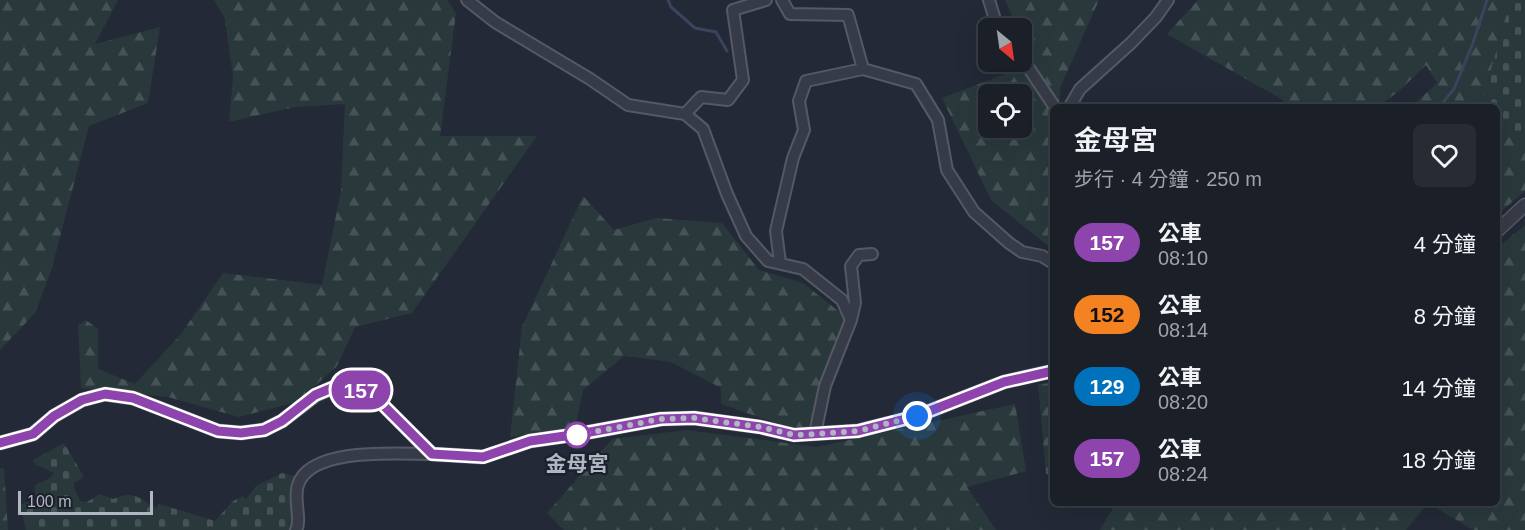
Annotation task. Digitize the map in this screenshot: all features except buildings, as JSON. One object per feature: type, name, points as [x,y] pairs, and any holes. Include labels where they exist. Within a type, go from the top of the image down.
[{"type":"street","points":[[467,0],[495,22],[590,79],[628,105],[685,114],[703,129],[727,194],[746,236],[768,261],[803,269],[842,300],[851,320]]},
{"type":"street","points":[[685,114],[701,98],[728,100],[743,80],[733,10],[766,0]]},
{"type":"street","points":[[782,0],[790,14],[848,15],[863,69]]},
{"type":"street","points":[[989,0],[994,18]]},
{"type":"street","points":[[1071,104],[1080,89],[1131,43],[1168,0]]},
{"type":"street","points":[[780,263],[777,231],[793,158],[804,130],[799,101],[806,81],[863,69],[916,84],[938,120],[947,170],[974,212],[1022,252],[1042,256],[1050,261]]},
{"type":"street","points":[[1031,72],[1053,104]]},
{"type":"street","points":[[1500,228],[1525,205]]},
{"type":"street","points":[[815,434],[825,386],[851,320],[855,303],[851,266],[859,255],[872,254]]},
{"type":"street","points":[[296,530],[299,526],[295,495],[298,482],[304,473],[312,468],[342,456],[374,453],[483,457],[530,441],[661,419],[694,418],[760,427],[794,435],[858,431],[917,416],[1004,382],[1050,372]]},
{"type":"street","points":[[0,443],[33,434],[54,416],[82,400],[105,394],[133,398],[218,431],[241,433],[264,430],[282,421],[315,395],[339,385],[353,385],[382,404],[432,454]]},
{"type":"green space","points":[[0,0],[118,0],[95,44],[160,27],[148,103],[89,126],[51,271],[35,313],[0,350]]},
{"type":"green space","points":[[214,0],[447,0],[456,13],[440,136],[537,136],[412,313],[355,327],[337,366],[297,402],[239,417],[168,397],[81,388],[78,325],[86,320],[98,329],[98,369],[135,384],[181,334],[223,273],[322,285],[341,191],[345,104],[295,107],[229,122],[233,77],[225,19]]},
{"type":"green space","points":[[1005,0],[1099,0],[1060,88],[1059,104],[1050,104],[1050,248],[991,200],[942,98],[978,84],[978,138],[1032,138],[1032,84],[979,84],[1010,72],[1032,72],[1032,18],[1013,18]]},
{"type":"green space","points":[[1198,0],[1512,0],[1482,104],[1414,104],[1437,83],[1426,65],[1398,92],[1381,104],[1284,104],[1283,100],[1167,34]]},
{"type":"green space","points":[[1512,0],[1525,0],[1525,143],[1510,133],[1500,130],[1500,104],[1482,104]]},
{"type":"green space","points":[[1500,131],[1510,133],[1525,143],[1525,191],[1500,212]]},
{"type":"green space","points":[[583,196],[614,230],[656,218],[722,223],[759,270],[803,283],[847,318],[809,428],[787,427],[721,404],[721,388],[671,362],[624,356],[583,390],[575,429],[510,437],[522,327]]},
{"type":"green space","points":[[1525,225],[1525,530],[1473,530],[1433,506],[1500,506],[1500,246]]},
{"type":"green space","points":[[1050,383],[1050,475],[1046,474],[1038,384]]},
{"type":"green space","points":[[1015,404],[1026,471],[967,487],[996,530],[564,530],[547,513],[612,439],[687,430],[817,447]]},
{"type":"green space","points":[[64,443],[84,477],[74,483],[80,501],[87,502],[100,494],[113,499],[131,495],[156,508],[159,504],[215,521],[233,501],[243,496],[246,499],[256,486],[282,473],[298,477],[294,530],[26,530],[20,505],[35,497],[35,485],[50,478],[54,473],[35,464],[33,460]]},
{"type":"green space","points":[[0,468],[4,469],[8,530],[0,530]]},
{"type":"green space","points":[[1114,506],[1426,506],[1406,530],[1100,530]]},
{"type":"waterway","points":[[668,0],[671,7],[695,28],[716,32],[727,51]]},
{"type":"waterway","points":[[1442,104],[1454,89],[1473,43],[1487,0]]},
{"type":"bus line","name":"157","points":[[0,443],[33,434],[54,416],[82,400],[105,394],[133,398],[218,431],[241,433],[264,430],[282,421],[315,395],[339,385],[353,385],[382,404],[432,454],[483,457],[530,441],[661,419],[694,418],[760,427],[794,435],[858,431],[917,416],[1004,382],[1050,372]]},
{"type":"place","name":"金母宮","points":[[577,435]]},
{"type":"route","points":[[577,435],[661,419],[694,418],[760,427],[794,435],[815,434],[858,431],[917,416]]}]
